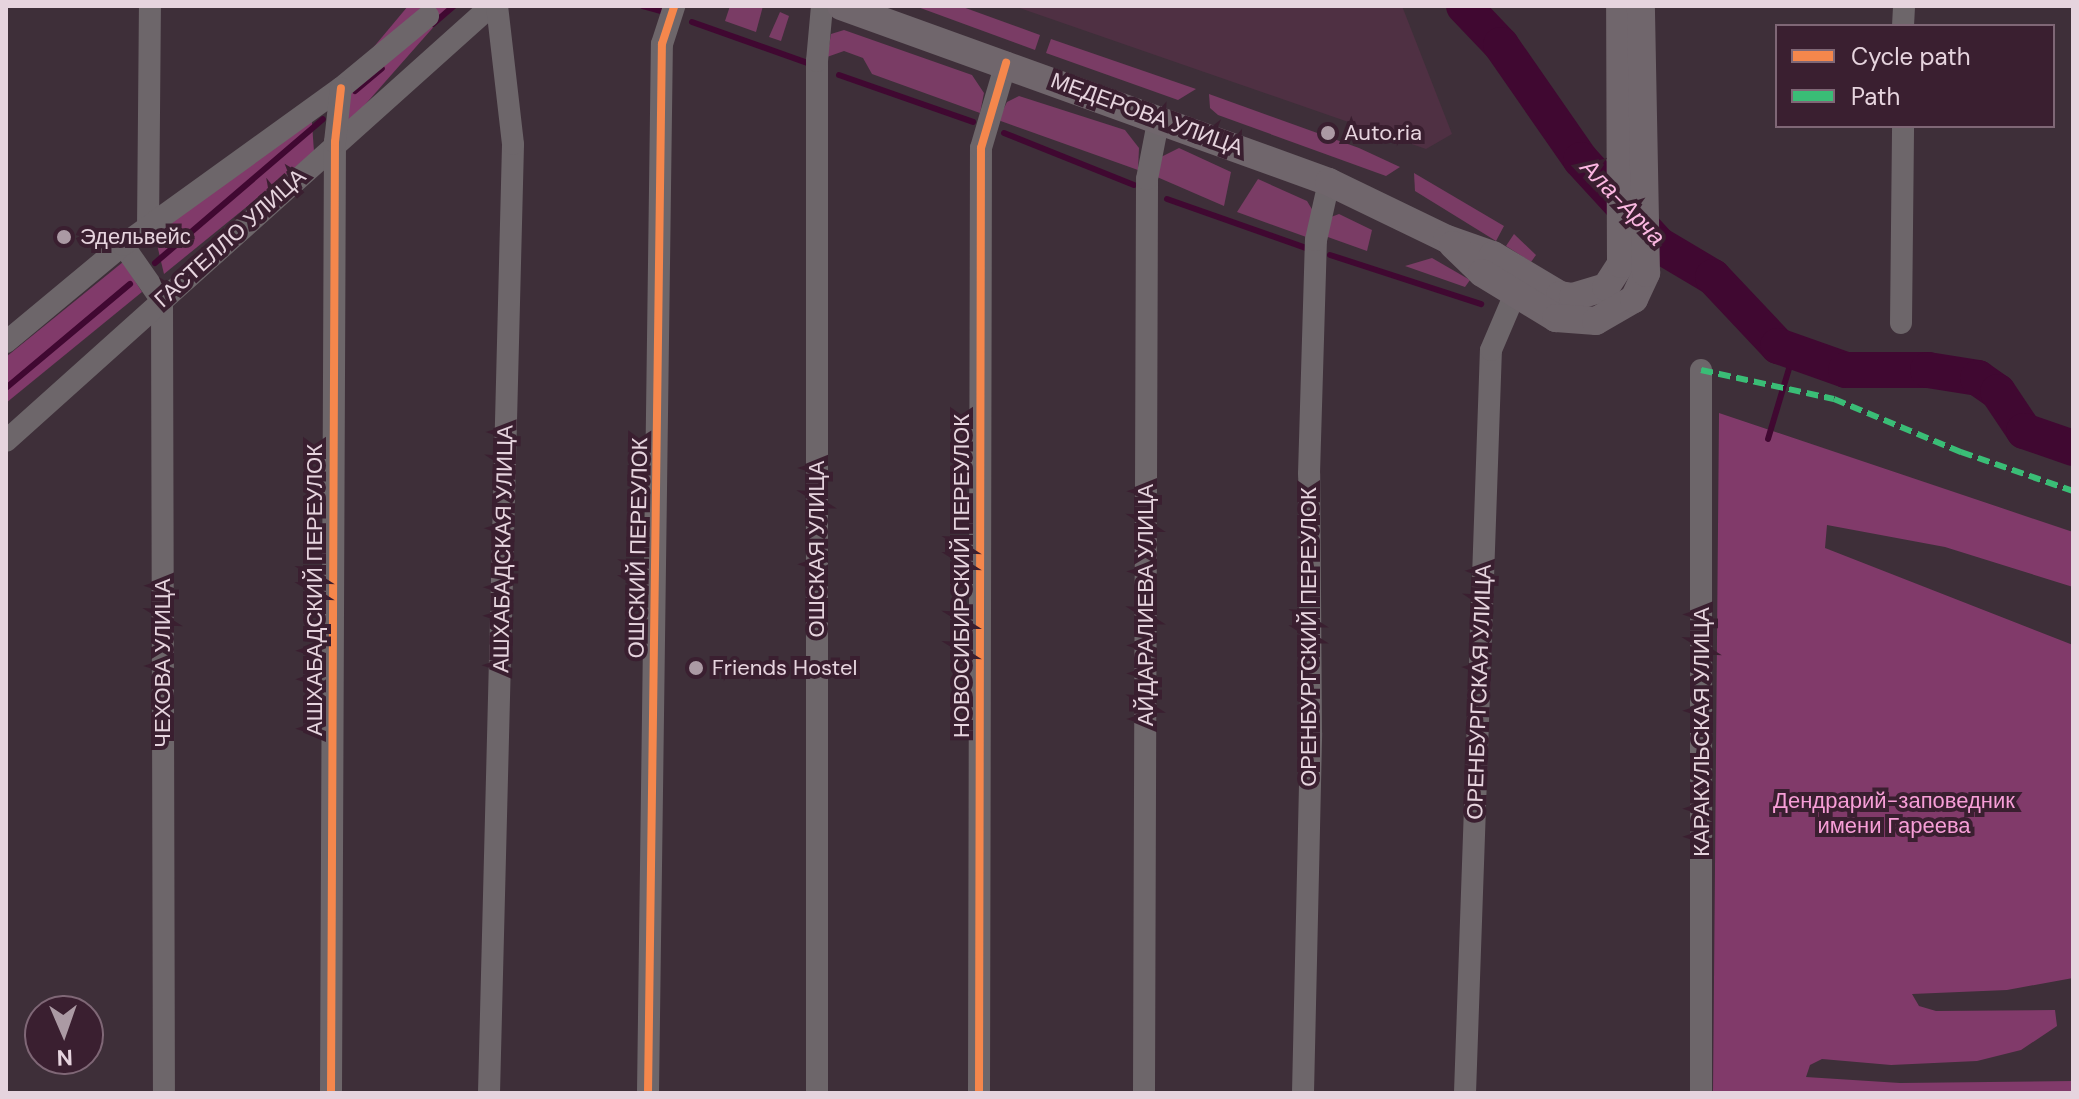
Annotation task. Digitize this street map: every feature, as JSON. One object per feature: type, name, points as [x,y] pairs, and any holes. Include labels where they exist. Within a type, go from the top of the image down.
[{"type":"main road","name":"МЕДЕРОВА УЛИЦА","points":[[841,6],[1159,117],[1329,182],[1447,239]]},
{"type":"main road","points":[[1447,239],[1514,296],[1556,318],[1583,323],[1607,317],[1634,299],[1646,273],[1632,72],[1620,6]]},
{"type":"main road","points":[[1447,239],[1493,255],[1560,295],[1596,293],[1614,279],[1622,253],[1632,72],[1641,6]]},
{"type":"street","points":[[148,228],[150,6]]},
{"type":"street","name":"ГАСТЕЛЛО УЛИЦА","points":[[6,441],[335,142],[494,6]]},
{"type":"street","name":"АШХАБАДСКАЯ УЛИЦА","points":[[489,1093],[513,144],[494,6]]},
{"type":"street","name":"ОШСКИЙ ПЕРЕУЛОК","points":[[648,1093],[662,44],[674,6]]},
{"type":"street","name":"ОШСКАЯ УЛИЦА","points":[[817,1093],[817,61],[822,6]]},
{"type":"street","name":"ГАСТЕЛЛО УЛИЦА","points":[[6,342],[123,245],[341,88],[428,16]]},
{"type":"street","name":"НОВОСИБИРСКИЙ ПЕРЕУЛОК","points":[[979,1093],[981,148],[1006,63]]},
{"type":"street","name":"АШХАБАДСКИЙ ПЕРЕУЛОК","points":[[331,1093],[335,142],[341,88]]},
{"type":"street","name":"АЙДАРАЛИЕВА УЛИЦА","points":[[1144,1093],[1147,179],[1159,117]]},
{"type":"street","points":[[1901,323],[1903,128]]},
{"type":"street","name":"ОРЕНБУРГСКИЙ ПЕРЕУЛОК","points":[[1303,1093],[1311,733],[1309,459],[1316,240],[1329,182]]},
{"type":"street","points":[[123,245],[162,301]]},
{"type":"street","name":"ОРЕНБУРГСКАЯ УЛИЦА","points":[[1465,1093],[1491,350],[1514,296]]},
{"type":"street","name":"ЧЕХОВА УЛИЦА","points":[[162,301],[164,1093]]},
{"type":"street","name":"КАРАКУЛЬСКАЯ УЛИЦА","points":[[1701,370],[1701,1093]]},
{"type":"shaded area","points":[[730,6],[763,6],[756,32],[725,21]]},
{"type":"shaded area","points":[[915,6],[960,6],[1040,35],[1035,50]]},
{"type":"shaded area","points":[[1014,6],[1402,6],[1452,134],[1426,149]]},
{"type":"shaded area","points":[[780,12],[789,16],[781,41],[769,37]]},
{"type":"shaded area","points":[[844,30],[972,75],[984,93],[980,113],[872,74],[863,58],[844,51],[827,57],[831,34]]},
{"type":"shaded area","points":[[1051,39],[1196,89],[1178,100],[1046,53]]},
{"type":"shaded area","points":[[1209,94],[1359,148],[1400,167],[1386,176],[1218,115],[1210,108]]},
{"type":"shaded area","points":[[1019,96],[1125,130],[1139,148],[1138,170],[998,120],[1007,102]]},
{"type":"shaded area","points":[[1179,148],[1231,172],[1224,206],[1157,177],[1161,157]]},
{"type":"shaded area","points":[[1414,173],[1504,226],[1496,241],[1415,191]]},
{"type":"shaded area","points":[[1258,179],[1307,201],[1313,211],[1309,238],[1237,212]]},
{"type":"shaded area","points":[[1339,214],[1372,230],[1367,251],[1325,236],[1331,217]]},
{"type":"shaded area","points":[[1514,234],[1536,255],[1531,262],[1506,246]]},
{"type":"shaded area","points":[[1432,258],[1470,280],[1465,287],[1405,266]]},
{"type":"green space","points":[[408,6],[452,6],[348,124],[347,79]]},
{"type":"green space","points":[[311,109],[314,152],[164,274],[155,236]]},
{"type":"green space","points":[[123,262],[142,292],[6,403],[6,357]]},
{"type":"green space","name":"Дендрарий-заповедник имени Гареева","points":[[1719,413],[2073,532],[2073,587],[1945,547],[1827,525],[1825,548],[2073,645],[2073,978],[2007,990],[1912,994],[1919,1006],[1936,1011],[2055,1010],[2057,1026],[2021,1050],[1977,1061],[1891,1065],[1822,1059],[1810,1065],[1806,1077],[1900,1083],[2073,1081],[2073,1093],[1713,1093]]},
{"type":"waterway","points":[[433,24],[454,6]]},
{"type":"waterway","points":[[643,6],[660,11]]},
{"type":"waterway","name":"Ала-Арча","points":[[1464,6],[1501,45],[1581,160],[1659,245],[1713,277],[1778,346],[1846,370],[1928,370],[1978,378],[1998,392],[2024,431],[2073,448]]},
{"type":"waterway","points":[[692,22],[808,63]]},
{"type":"waterway","points":[[355,91],[382,68]]},
{"type":"waterway","points":[[839,75],[973,122]]},
{"type":"waterway","points":[[155,263],[323,119]]},
{"type":"waterway","points":[[1004,133],[1134,185]]},
{"type":"waterway","points":[[1167,199],[1306,248]]},
{"type":"waterway","points":[[1330,255],[1481,304]]},
{"type":"waterway","points":[[6,388],[130,284]]},
{"type":"waterway","points":[[1768,439],[1794,352]]},
{"type":"marked path","points":[[1701,370],[1834,399],[1961,452],[2073,491]]},
{"type":"cycle path","points":[[648,1093],[662,44],[674,6]]},
{"type":"cycle path","points":[[979,1093],[981,148],[1006,63]]},
{"type":"cycle path","points":[[331,1093],[335,142],[341,88]]},
{"type":"place","name":"Auto.ria","points":[[1328,133]]},
{"type":"place","name":"Эдельвейс","points":[[64,237]]},
{"type":"place","name":"Friends Hostel","points":[[696,668]]}]
